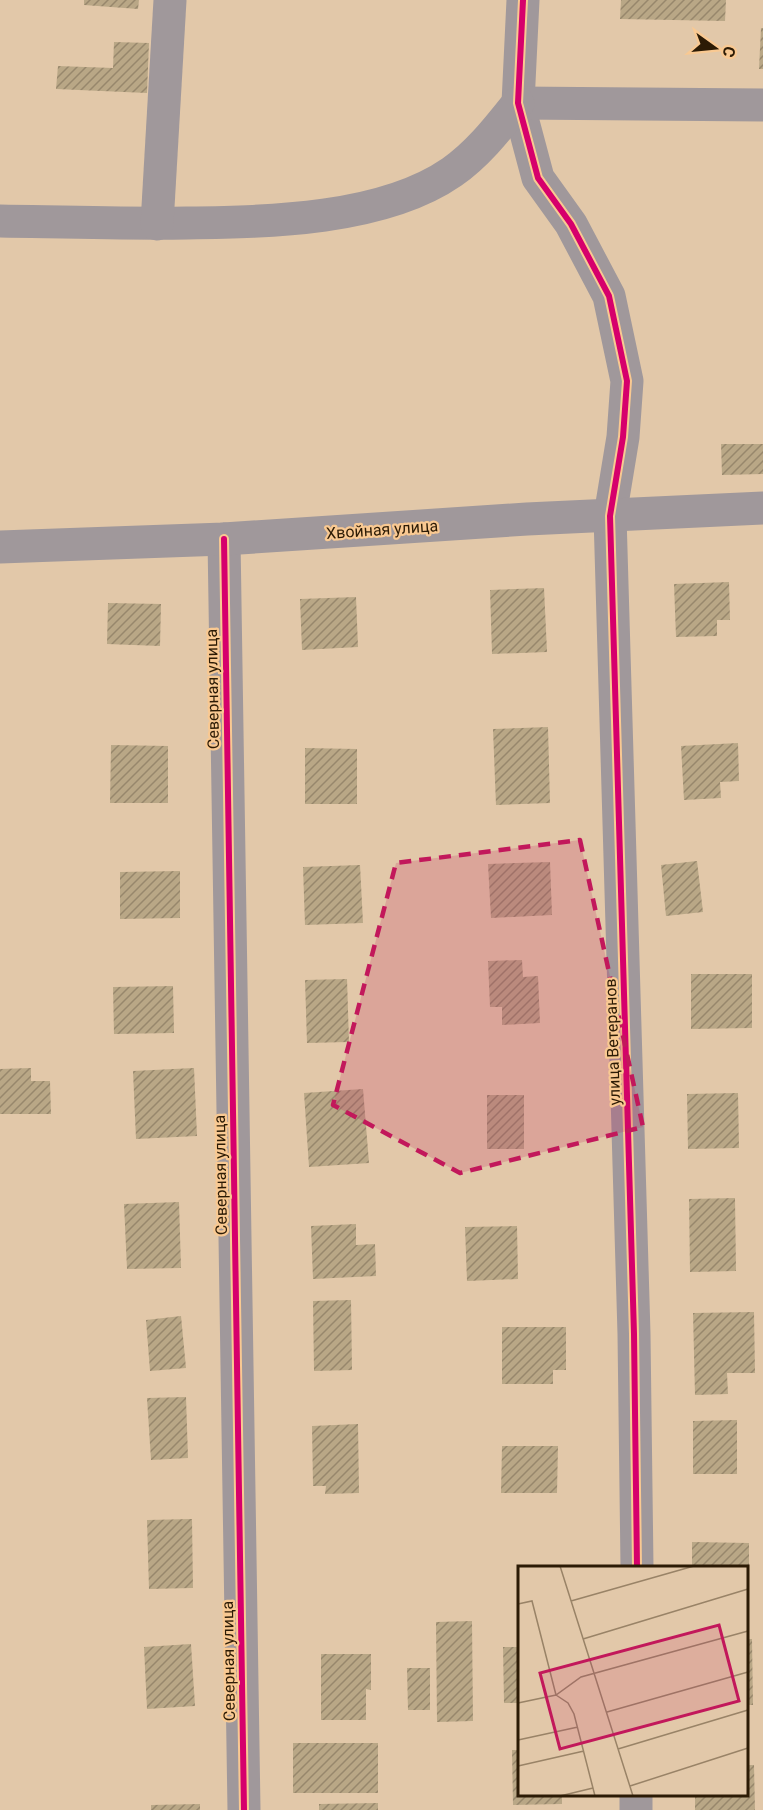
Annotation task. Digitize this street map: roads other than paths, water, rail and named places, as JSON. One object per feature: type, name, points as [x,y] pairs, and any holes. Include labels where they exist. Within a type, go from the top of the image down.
[{"type":"street","points":[[156,224],[170,0]]},
{"type":"street","name":"улица Ветеранов","points":[[523,0],[518,104],[538,178],[571,224],[609,296],[627,381],[623,437],[610,516],[634,1334],[637,1566]]},
{"type":"street","points":[[0,221],[156,224],[288,220],[336,213],[380,203],[416,191],[452,172],[485,144],[518,104],[763,105]]},
{"type":"street","name":"Хвойная улица","points":[[0,547],[224,539],[527,519],[763,508]]},
{"type":"street","name":"Северная улица","points":[[224,539],[244,1810]]}]
